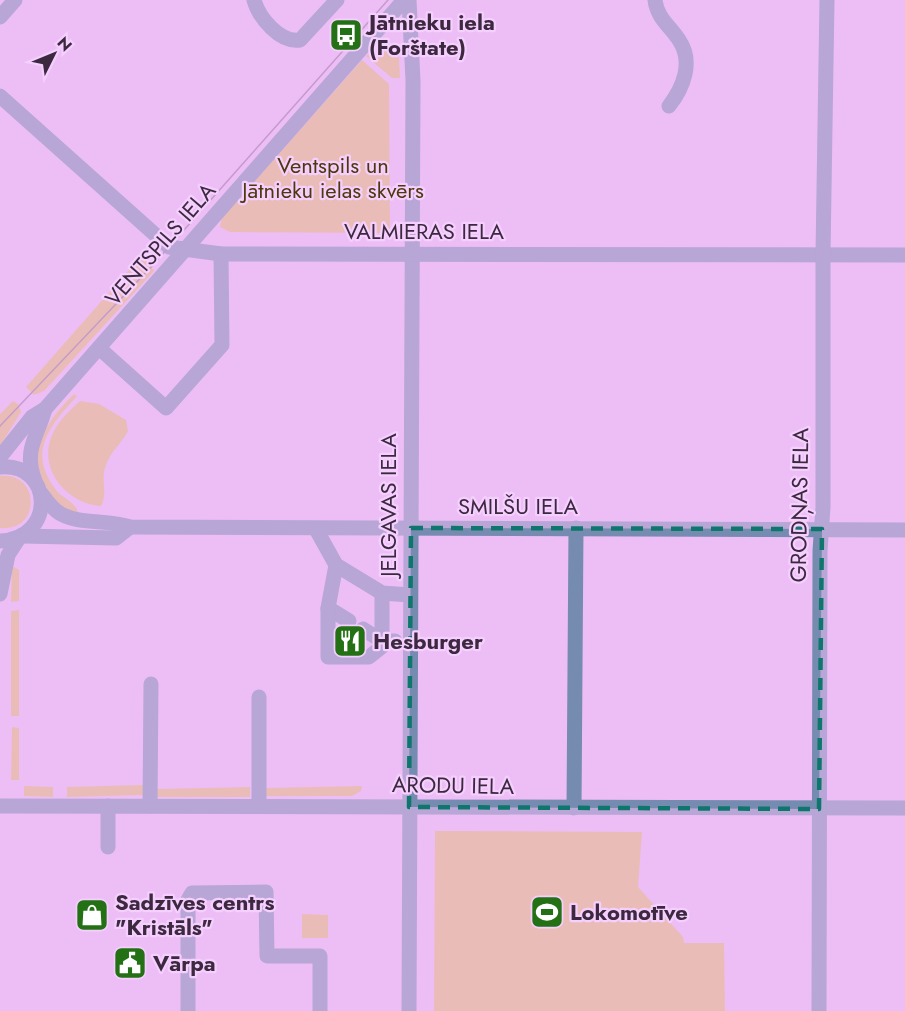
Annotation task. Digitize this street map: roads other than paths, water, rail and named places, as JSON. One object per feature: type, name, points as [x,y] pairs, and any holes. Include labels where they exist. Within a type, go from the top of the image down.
[{"type":"street","points":[[0,17],[15,0]]},
{"type":"street","points":[[254,0],[258,13],[284,39],[291,42],[300,40],[337,0]]},
{"type":"street","name":"VENTSPILS IELA","points":[[0,456],[32,417],[45,409],[404,0]]},
{"type":"street","name":"JELGAVAS IELA","points":[[409,0],[413,81],[409,1011]]},
{"type":"street","points":[[655,0],[658,14],[681,42],[685,56],[682,89],[669,106]]},
{"type":"street","name":"GRODŅAS IELA","points":[[819,1011],[823,254],[827,0]]},
{"type":"street","name":"VALMIERAS IELA","points":[[0,96],[169,247],[221,254],[905,255]]},
{"type":"street","points":[[99,348],[166,408],[222,345],[221,254]]},
{"type":"street","name":"VENTSPILS IELA","points":[[38,487],[29,466],[29,450],[45,409]]},
{"type":"street","name":"SMILŠU IELA","points":[[0,467],[18,468],[38,487],[59,513],[88,520],[114,521],[130,527],[905,530]]},
{"type":"street","points":[[0,594],[8,555],[21,537],[33,528],[39,517],[38,487]]},
{"type":"street","name":"SMILŠU IELA","points":[[0,541],[21,537],[116,538],[130,527]]},
{"type":"street","points":[[574,808],[576,528]]},
{"type":"street","points":[[315,529],[336,565],[382,593],[410,595]]},
{"type":"street","points":[[336,565],[328,608],[328,657],[369,657],[385,641],[382,593]]},
{"type":"street","points":[[328,608],[349,621]]},
{"type":"street","points":[[363,629],[385,641],[410,641]]},
{"type":"street","points":[[150,806],[151,684]]},
{"type":"street","points":[[259,697],[259,806]]},
{"type":"street","name":"ARODU IELA","points":[[0,806],[905,808]]},
{"type":"street","points":[[108,806],[108,847]]},
{"type":"street","points":[[188,1011],[188,900],[192,892],[266,892],[267,956],[320,956],[320,1011]]},
{"type":"tram line","points":[[0,426],[153,265],[388,0]]},
{"type":"place","name":"Jātnieku iela (Forštate)","points":[[346,35]]},
{"type":"place","name":"Hesburger","points":[[350,641]]},
{"type":"place","name":"Lokomotīve","points":[[547,912]]},
{"type":"place","name":"Sadzīves centrs \"Kristāls\"","points":[[92,915]]},
{"type":"place","name":"Vārpa","points":[[130,963]]},
{"type":"park label","name":"Ventspils un Jātnieku ielas skvērs","points":[[333,178]]}]
